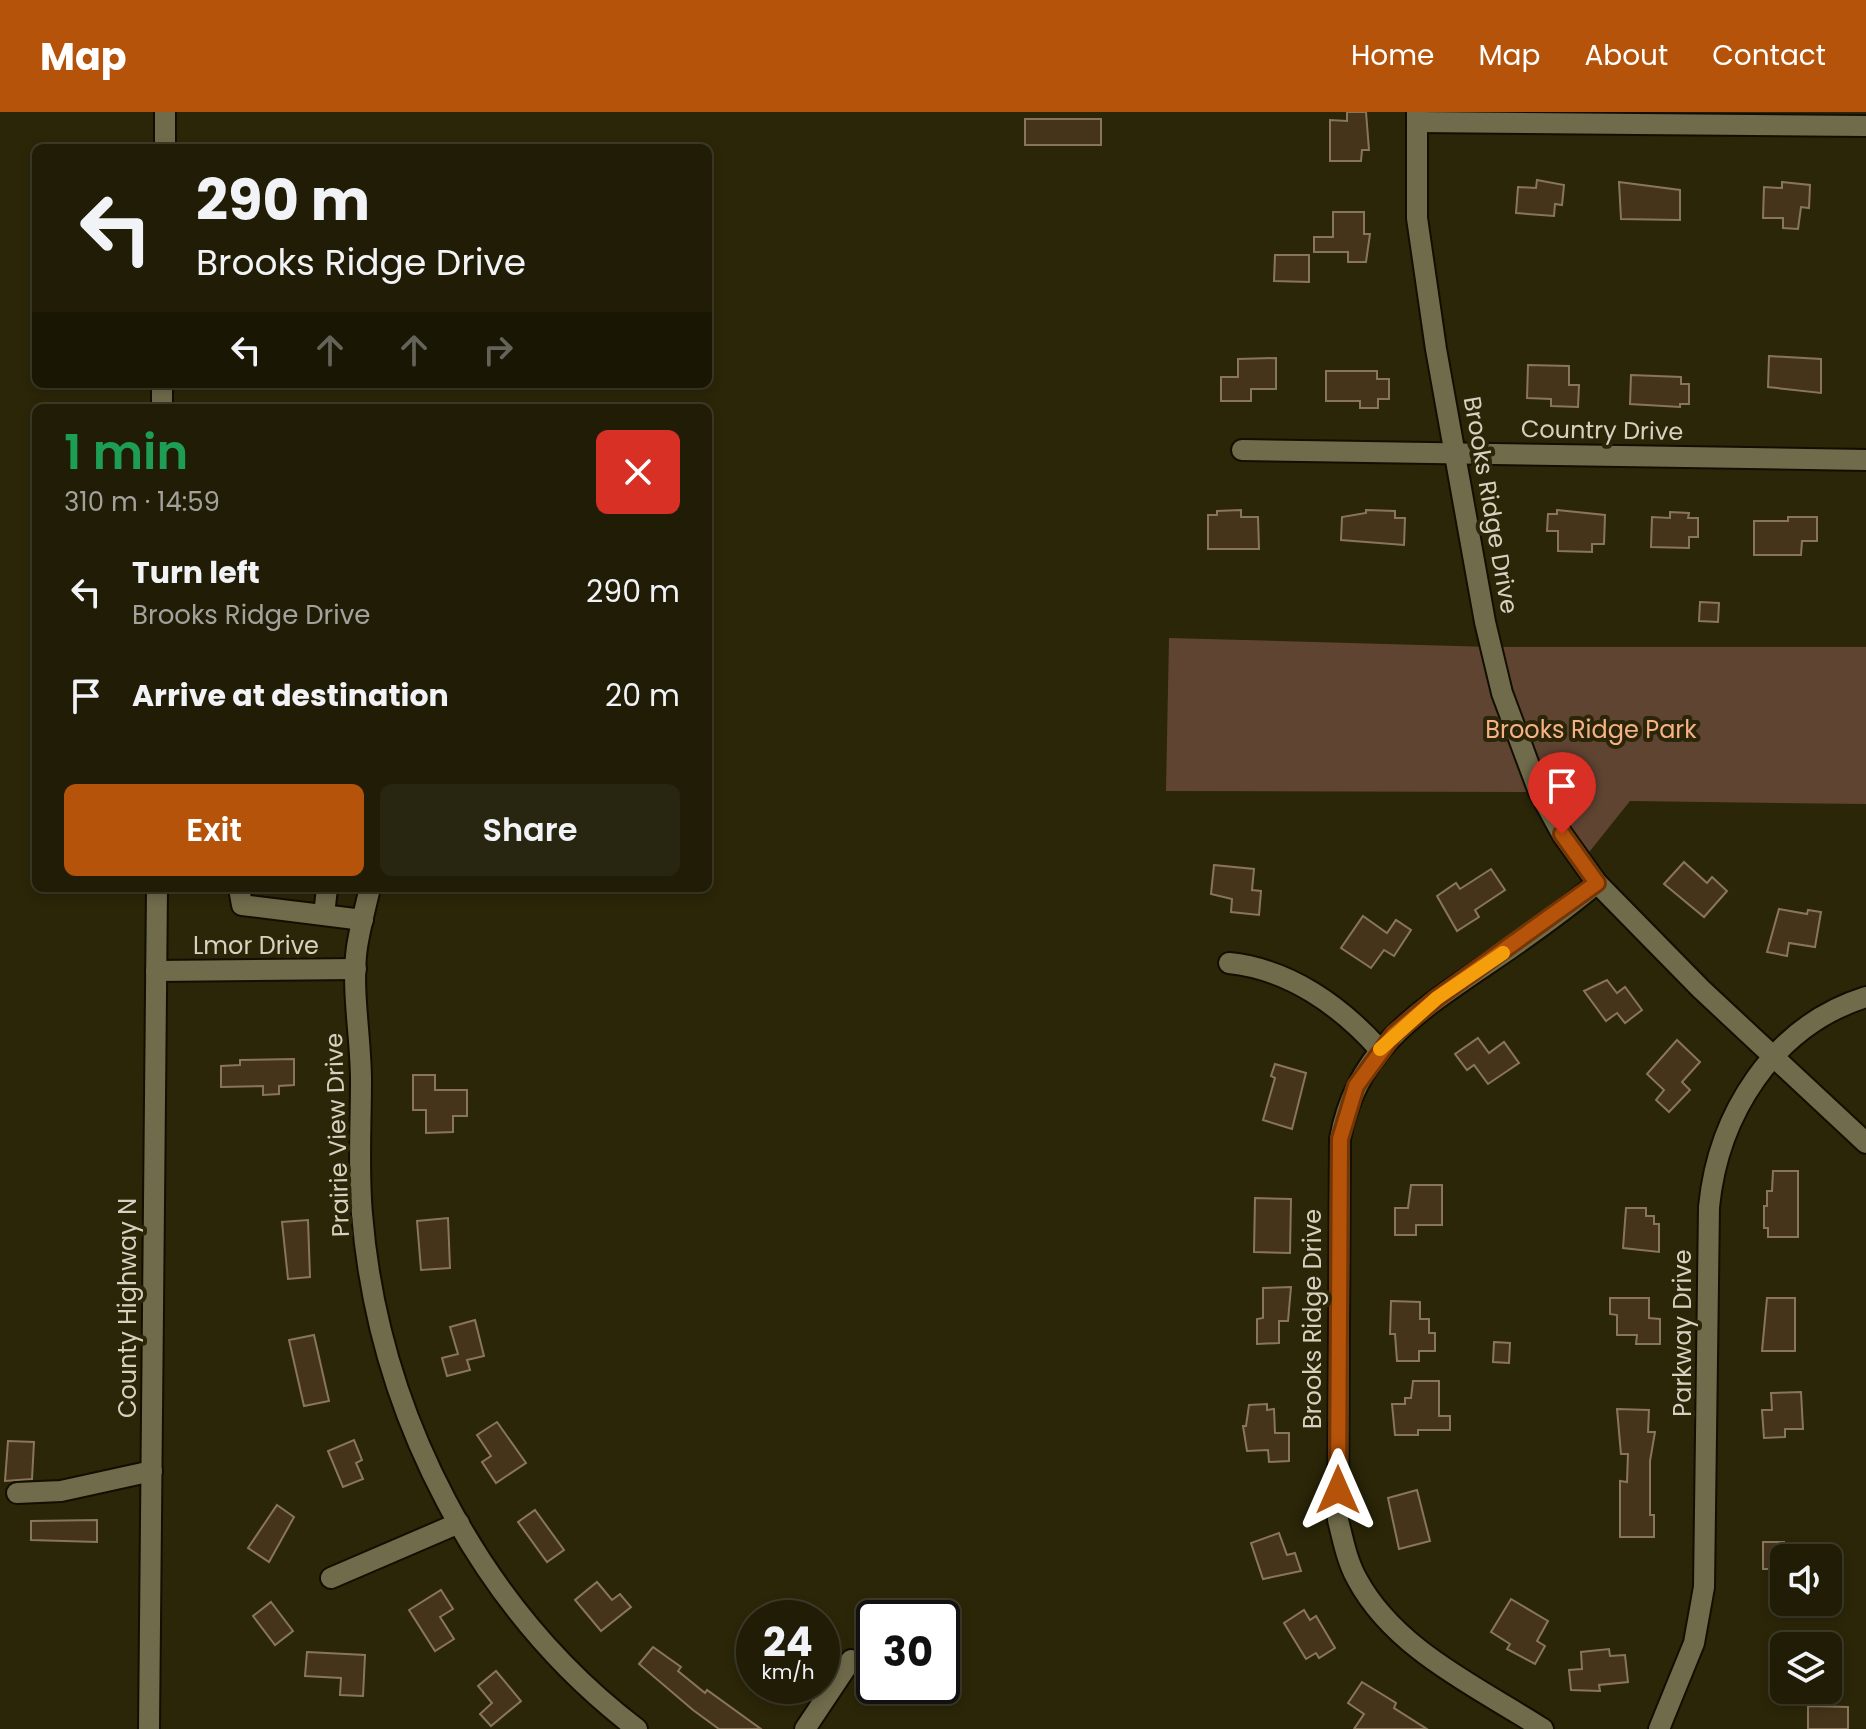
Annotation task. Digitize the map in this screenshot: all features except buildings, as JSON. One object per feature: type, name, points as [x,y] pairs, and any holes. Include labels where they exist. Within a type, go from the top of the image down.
[{"type":"street","points":[[165,112],[165,144]]},
{"type":"street","points":[[1417,117],[1866,126]]},
{"type":"street","name":"Brooks Ridge Drive","points":[[1417,117],[1420,248],[1485,622],[1502,693],[1539,792],[1562,834],[1597,883],[1701,989],[1866,1143]]},
{"type":"street","name":"Country Drive","points":[[1242,450],[1866,460]]},
{"type":"street","name":"Brooks Ridge Drive","points":[[1543,1729],[1393,1629],[1357,1579],[1338,1520],[1340,1139],[1356,1086],[1380,1050],[1437,998],[1597,883]]},
{"type":"street","name":"County Highway N","points":[[149,1729],[157,892]]},
{"type":"street","points":[[240,892],[242,905],[363,920]]},
{"type":"street","points":[[324,915],[327,892]]},
{"type":"street","name":"Prairie View Drive","points":[[369,892],[356,969],[361,1039],[362,1213],[379,1327],[397,1388],[440,1490],[494,1580],[534,1632],[589,1691],[637,1729]]},
{"type":"street","points":[[1229,963],[1273,971],[1312,993],[1361,1029],[1380,1050]]},
{"type":"street","name":"Lmor Drive","points":[[156,971],[356,969]]},
{"type":"street","name":"Parkway Drive","points":[[1659,1729],[1694,1643],[1704,1587],[1712,1177],[1725,1130],[1739,1101],[1775,1055],[1827,1014],[1866,997]]},
{"type":"street","points":[[17,1493],[61,1491],[152,1471]]},
{"type":"street","points":[[331,1578],[459,1523]]},
{"type":"street","points":[[805,1729],[851,1660]]},
{"type":"green space","name":"Brooks Ridge Park","points":[[1169,638],[1492,647],[1866,647],[1866,804],[1630,801],[1582,861],[1539,792],[1166,791]]},
{"type":"slow traffic","points":[[1380,1049],[1437,998],[1503,953]]},
{"type":"route","points":[[1338,1490],[1339,1183],[1344,1118],[1362,1075],[1394,1034],[1437,998],[1597,883],[1562,834]]}]
